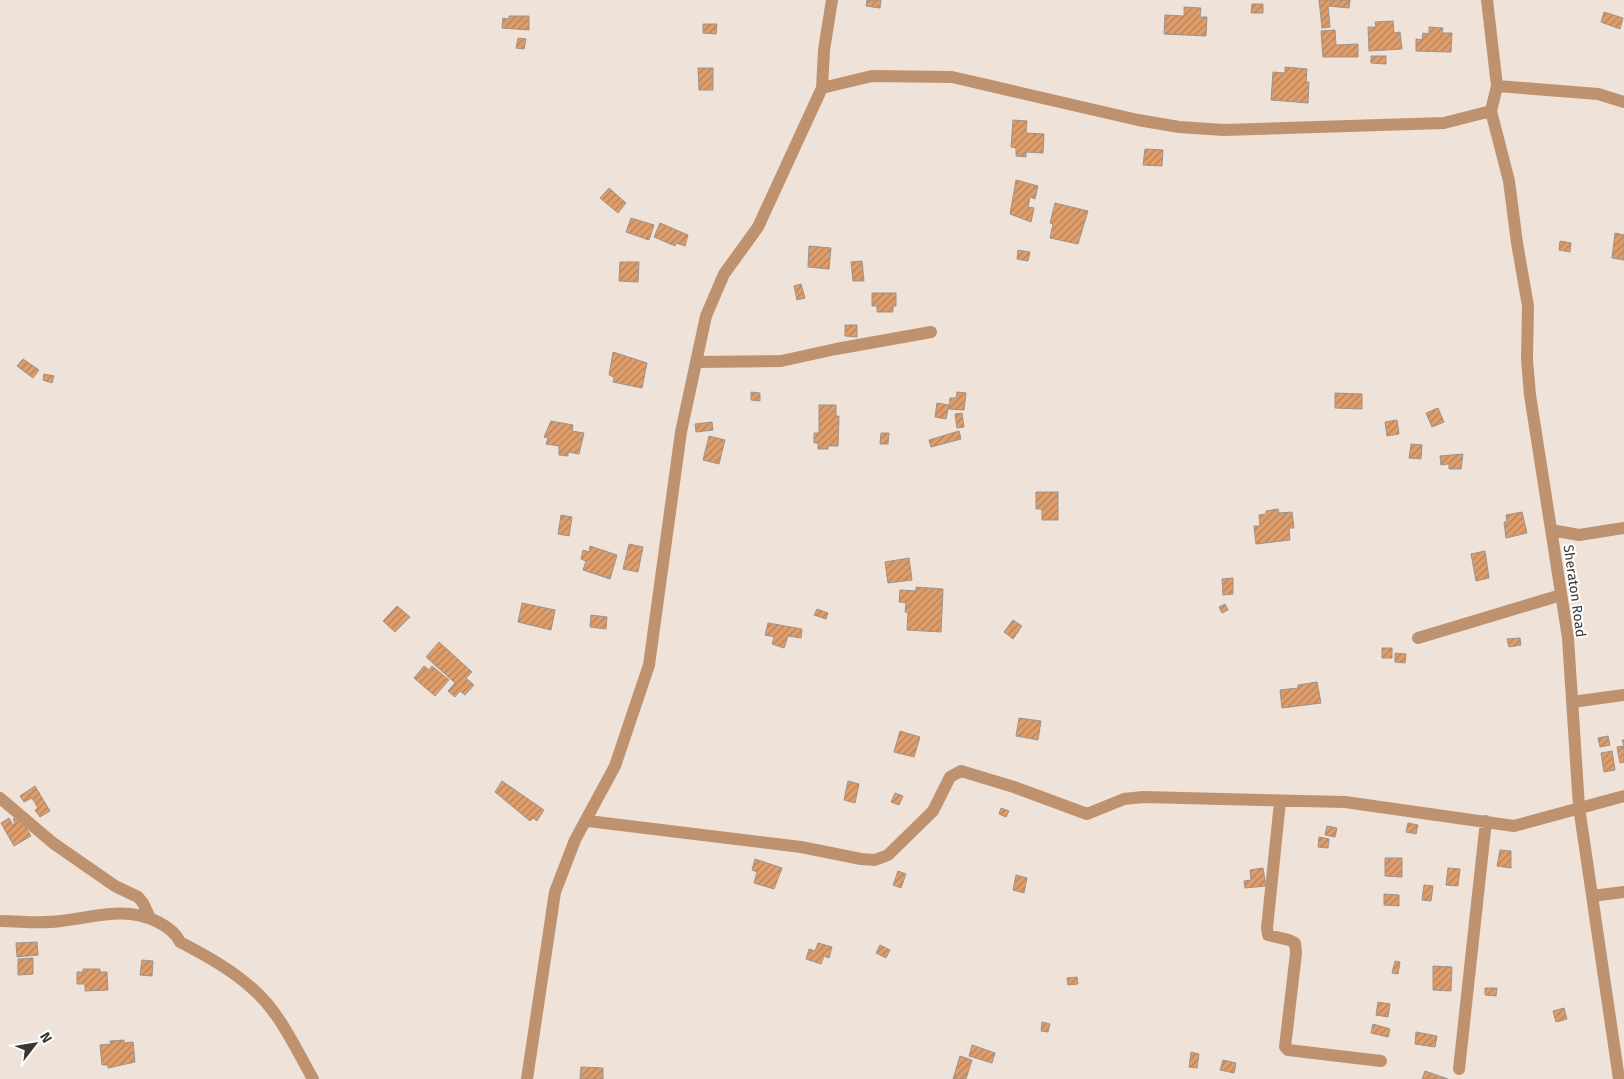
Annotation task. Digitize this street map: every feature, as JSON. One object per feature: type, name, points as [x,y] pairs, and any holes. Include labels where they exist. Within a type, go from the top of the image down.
[{"type":"street","points":[[528,1079],[555,892],[575,840],[588,821],[615,766],[650,665],[682,432],[706,316],[724,274],[758,227],[822,88],[824,50],[832,0]]},
{"type":"street","points":[[822,88],[872,76],[952,78],[1138,120],[1179,127],[1224,130],[1444,123],[1492,110],[1498,86],[1486,0]]},
{"type":"street","points":[[1498,86],[1598,94],[1624,102]]},
{"type":"street","name":"Sheraton Road","points":[[1492,110],[1509,181],[1528,306],[1527,359],[1530,395],[1568,638],[1579,807],[1619,1079]]},
{"type":"street","points":[[697,362],[781,362],[836,349],[931,332]]},
{"type":"street","points":[[1551,530],[1579,535],[1624,528]]},
{"type":"street","points":[[1418,638],[1561,595]]},
{"type":"street","points":[[1572,702],[1624,695]]},
{"type":"street","points":[[588,821],[801,847],[861,859],[876,860],[888,855],[934,811],[950,777],[961,771],[1014,786],[1087,814],[1124,799],[1143,797],[1280,802],[1345,802],[1514,826],[1624,796]]},
{"type":"street","points":[[0,798],[53,843],[115,886],[138,897],[144,903],[150,918]]},
{"type":"street","points":[[1280,802],[1267,928],[1268,935],[1295,943],[1296,953],[1285,1047],[1288,1050],[1381,1061]]},
{"type":"street","points":[[1459,1069],[1486,821]]},
{"type":"street","points":[[1592,896],[1624,892]]},
{"type":"street","points":[[0,921],[60,922],[111,913],[130,913],[150,918],[176,934],[180,942],[232,971],[256,991],[277,1017],[314,1079]]},
{"type":"building","points":[[867,0],[881,0],[880,8],[866,6]]},
{"type":"building","points":[[1319,0],[1350,0],[1349,8],[1328,6],[1330,27],[1322,28]]},
{"type":"building","points":[[1252,4],[1263,4],[1263,13],[1251,13]]},
{"type":"building","points":[[1184,7],[1201,8],[1200,17],[1207,17],[1206,36],[1164,34],[1165,15],[1184,16]]},
{"type":"building","points":[[1604,12],[1623,18],[1620,29],[1601,22]]},
{"type":"building","points":[[509,16],[529,16],[529,30],[502,28],[503,18],[509,19]]},
{"type":"building","points":[[1393,21],[1394,33],[1400,32],[1402,49],[1369,51],[1368,27],[1376,27],[1375,22]]},
{"type":"building","points":[[703,24],[717,24],[716,34],[703,33]]},
{"type":"building","points":[[1429,27],[1443,28],[1442,33],[1452,33],[1451,52],[1416,51],[1416,39],[1422,40],[1423,33],[1429,34]]},
{"type":"building","points":[[1335,30],[1336,45],[1358,44],[1358,57],[1323,57],[1321,31]]},
{"type":"building","points":[[518,38],[526,39],[524,49],[516,48]]},
{"type":"building","points":[[1371,56],[1386,56],[1386,64],[1371,63]]},
{"type":"building","points":[[1285,67],[1307,69],[1306,82],[1309,82],[1308,103],[1271,100],[1273,72],[1285,73]]},
{"type":"building","points":[[698,68],[713,68],[713,90],[699,90]]},
{"type":"building","points":[[1013,120],[1027,121],[1026,133],[1044,134],[1043,153],[1026,152],[1026,157],[1016,156],[1016,148],[1011,147]]},
{"type":"building","points":[[1145,149],[1163,150],[1162,166],[1143,165]]},
{"type":"building","points":[[1016,180],[1038,186],[1035,199],[1030,197],[1028,207],[1034,208],[1031,222],[1010,214]]},
{"type":"building","points":[[609,188],[626,203],[618,213],[600,198]]},
{"type":"building","points":[[1055,203],[1088,211],[1078,244],[1050,238],[1053,224],[1050,223]]},
{"type":"building","points":[[631,218],[654,225],[649,240],[626,232]]},
{"type":"building","points":[[660,223],[688,235],[685,246],[676,243],[675,246],[654,237]]},
{"type":"building","points":[[1615,233],[1624,235],[1624,260],[1612,258]]},
{"type":"building","points":[[1560,241],[1571,243],[1570,252],[1559,250]]},
{"type":"building","points":[[809,246],[831,248],[829,269],[808,267]]},
{"type":"building","points":[[1018,250],[1030,252],[1028,261],[1017,259]]},
{"type":"building","points":[[862,261],[864,281],[853,281],[851,262]]},
{"type":"building","points":[[620,262],[639,262],[638,282],[619,281]]},
{"type":"building","points":[[801,284],[805,298],[797,300],[794,286]]},
{"type":"building","points":[[872,293],[896,293],[896,306],[893,306],[893,312],[877,312],[877,306],[872,306]]},
{"type":"building","points":[[845,325],[857,325],[857,337],[845,336]]},
{"type":"building","points":[[613,352],[647,363],[642,388],[613,382],[614,377],[609,375]]},
{"type":"building","points":[[23,359],[39,370],[33,378],[17,366]]},
{"type":"building","points":[[44,374],[54,376],[52,383],[43,380]]},
{"type":"building","points":[[751,392],[760,393],[760,401],[751,400]]},
{"type":"building","points":[[957,392],[966,393],[964,410],[949,409],[950,398],[956,398]]},
{"type":"building","points":[[1335,393],[1362,394],[1362,409],[1335,408]]},
{"type":"building","points":[[937,403],[949,405],[946,419],[935,417]]},
{"type":"building","points":[[819,405],[836,405],[836,416],[839,416],[838,446],[818,449],[818,443],[814,443],[814,433],[819,433]]},
{"type":"building","points":[[1438,408],[1444,422],[1432,427],[1426,413]]},
{"type":"building","points":[[962,413],[964,427],[957,428],[955,414]]},
{"type":"building","points":[[1397,420],[1399,434],[1387,436],[1385,422]]},
{"type":"building","points":[[551,421],[573,425],[572,431],[584,433],[579,454],[568,452],[568,456],[559,455],[559,446],[546,444],[548,438],[544,437]]},
{"type":"building","points":[[712,422],[713,430],[696,432],[695,424]]},
{"type":"building","points":[[959,431],[961,439],[931,447],[929,440]]},
{"type":"building","points":[[881,433],[889,433],[888,444],[880,444]]},
{"type":"building","points":[[709,436],[725,440],[719,464],[703,460]]},
{"type":"building","points":[[1411,444],[1422,445],[1421,459],[1409,458]]},
{"type":"building","points":[[1463,454],[1461,469],[1449,469],[1449,464],[1441,465],[1440,456]]},
{"type":"building","points":[[1036,492],[1058,492],[1058,520],[1042,520],[1042,509],[1036,509]]},
{"type":"building","points":[[1278,509],[1279,513],[1292,512],[1294,528],[1289,528],[1290,540],[1256,544],[1254,526],[1260,526],[1259,515],[1266,514],[1266,511]]},
{"type":"building","points":[[1522,512],[1527,533],[1506,538],[1504,522],[1507,522],[1506,515]]},
{"type":"building","points":[[561,515],[572,517],[569,536],[558,534]]},
{"type":"building","points":[[629,544],[643,547],[638,572],[623,569]]},
{"type":"building","points":[[590,546],[617,555],[610,579],[583,570],[586,561],[581,559],[583,550],[589,552]]},
{"type":"building","points":[[1485,551],[1489,578],[1476,581],[1471,554]]},
{"type":"building","points":[[909,558],[912,580],[888,583],[885,562]]},
{"type":"building","points":[[1233,578],[1233,594],[1223,595],[1222,579]]},
{"type":"building","points":[[916,587],[943,589],[941,632],[907,630],[908,613],[905,612],[906,603],[899,602],[900,590],[916,591]]},
{"type":"building","points":[[522,603],[555,610],[551,630],[518,622]]},
{"type":"building","points":[[1225,604],[1228,610],[1222,613],[1219,607]]},
{"type":"building","points":[[397,606],[410,617],[395,632],[383,621]]},
{"type":"building","points":[[817,609],[828,613],[826,619],[814,615]]},
{"type":"building","points":[[591,615],[607,617],[606,629],[590,627]]},
{"type":"building","points":[[1013,620],[1022,626],[1013,639],[1004,632]]},
{"type":"building","points":[[768,623],[802,629],[801,638],[788,636],[784,648],[772,644],[774,637],[765,635]]},
{"type":"building","points":[[1520,638],[1521,645],[1509,647],[1507,639]]},
{"type":"building","points":[[439,642],[472,672],[466,678],[474,685],[465,695],[460,691],[455,697],[448,691],[455,683],[426,657]]},
{"type":"building","points":[[1382,648],[1392,648],[1392,658],[1382,658]]},
{"type":"building","points":[[1395,653],[1406,654],[1405,663],[1395,662]]},
{"type":"building","points":[[424,666],[429,670],[432,666],[449,680],[435,696],[414,678]]},
{"type":"building","points":[[1317,682],[1321,703],[1282,708],[1280,690],[1298,688],[1298,685]]},
{"type":"building","points":[[1019,718],[1041,721],[1038,740],[1016,736]]},
{"type":"building","points":[[900,731],[920,737],[914,757],[894,752]]},
{"type":"building","points":[[1608,736],[1610,745],[1600,747],[1598,738]]},
{"type":"building","points":[[1624,746],[1624,762],[1620,763],[1617,747]]},
{"type":"building","points":[[1612,751],[1615,770],[1604,772],[1601,753]]},
{"type":"building","points":[[502,781],[544,810],[537,821],[533,818],[530,821],[495,792]]},
{"type":"building","points":[[848,781],[859,784],[855,803],[844,800]]},
{"type":"building","points":[[35,786],[50,811],[40,817],[35,810],[38,808],[32,798],[24,802],[20,796]]},
{"type":"building","points":[[895,793],[903,796],[899,805],[891,802]]},
{"type":"building","points":[[1001,808],[1009,811],[1006,817],[999,814]]},
{"type":"building","points":[[19,816],[31,836],[14,846],[1,823],[9,818],[13,825],[15,823],[13,819]]},
{"type":"building","points":[[1408,823],[1418,825],[1416,834],[1406,832]]},
{"type":"building","points":[[1327,826],[1337,828],[1335,837],[1325,835]]},
{"type":"building","points":[[1319,837],[1329,839],[1328,848],[1318,847]]},
{"type":"building","points":[[1500,850],[1511,851],[1511,868],[1497,866]]},
{"type":"building","points":[[1385,858],[1402,858],[1402,877],[1385,876]]},
{"type":"building","points":[[755,859],[782,868],[774,889],[754,883],[757,872],[752,870]]},
{"type":"building","points":[[1263,868],[1266,886],[1245,888],[1244,881],[1251,880],[1250,870]]},
{"type":"building","points":[[1448,868],[1460,869],[1458,886],[1446,885]]},
{"type":"building","points":[[898,871],[906,874],[901,888],[893,885]]},
{"type":"building","points":[[1016,875],[1027,878],[1024,893],[1013,890]]},
{"type":"building","points":[[1424,885],[1433,886],[1431,901],[1422,900]]},
{"type":"building","points":[[1384,894],[1399,895],[1399,906],[1384,905]]},
{"type":"building","points":[[37,942],[38,955],[17,957],[16,943]]},
{"type":"building","points":[[818,943],[832,947],[829,958],[824,956],[821,964],[806,959],[809,949],[815,951]]},
{"type":"building","points":[[880,945],[890,950],[886,958],[876,953]]},
{"type":"building","points":[[33,958],[33,974],[18,975],[18,959]]},
{"type":"building","points":[[142,960],[153,961],[152,976],[140,975]]},
{"type":"building","points":[[1395,961],[1400,962],[1398,974],[1392,973]]},
{"type":"building","points":[[1433,966],[1452,967],[1451,991],[1433,990]]},
{"type":"building","points":[[83,969],[100,969],[100,972],[107,972],[108,990],[85,991],[85,984],[77,984],[77,972],[83,972]]},
{"type":"building","points":[[1077,977],[1078,984],[1068,985],[1067,978]]},
{"type":"building","points":[[1485,988],[1497,988],[1496,996],[1485,995]]},
{"type":"building","points":[[1378,1002],[1390,1004],[1388,1017],[1376,1015]]},
{"type":"building","points":[[1564,1008],[1567,1019],[1556,1022],[1553,1011]]},
{"type":"building","points":[[1042,1022],[1050,1024],[1048,1032],[1041,1031]]},
{"type":"building","points":[[1373,1024],[1390,1029],[1388,1037],[1371,1033]]},
{"type":"building","points":[[1416,1032],[1437,1036],[1435,1047],[1415,1044]]},
{"type":"building","points":[[124,1040],[124,1043],[133,1042],[135,1062],[108,1068],[108,1065],[102,1065],[100,1045],[111,1044],[110,1041]]},
{"type":"building","points":[[972,1045],[995,1053],[992,1063],[969,1056]]},
{"type":"building","points":[[1191,1052],[1199,1054],[1197,1068],[1189,1067]]},
{"type":"building","points":[[960,1056],[972,1060],[966,1079],[953,1079]]},
{"type":"building","points":[[1223,1060],[1236,1063],[1234,1073],[1220,1070]]},
{"type":"building","points":[[581,1067],[603,1068],[603,1079],[580,1079]]},
{"type":"building","points":[[1425,1071],[1448,1079],[1422,1079]]}]
